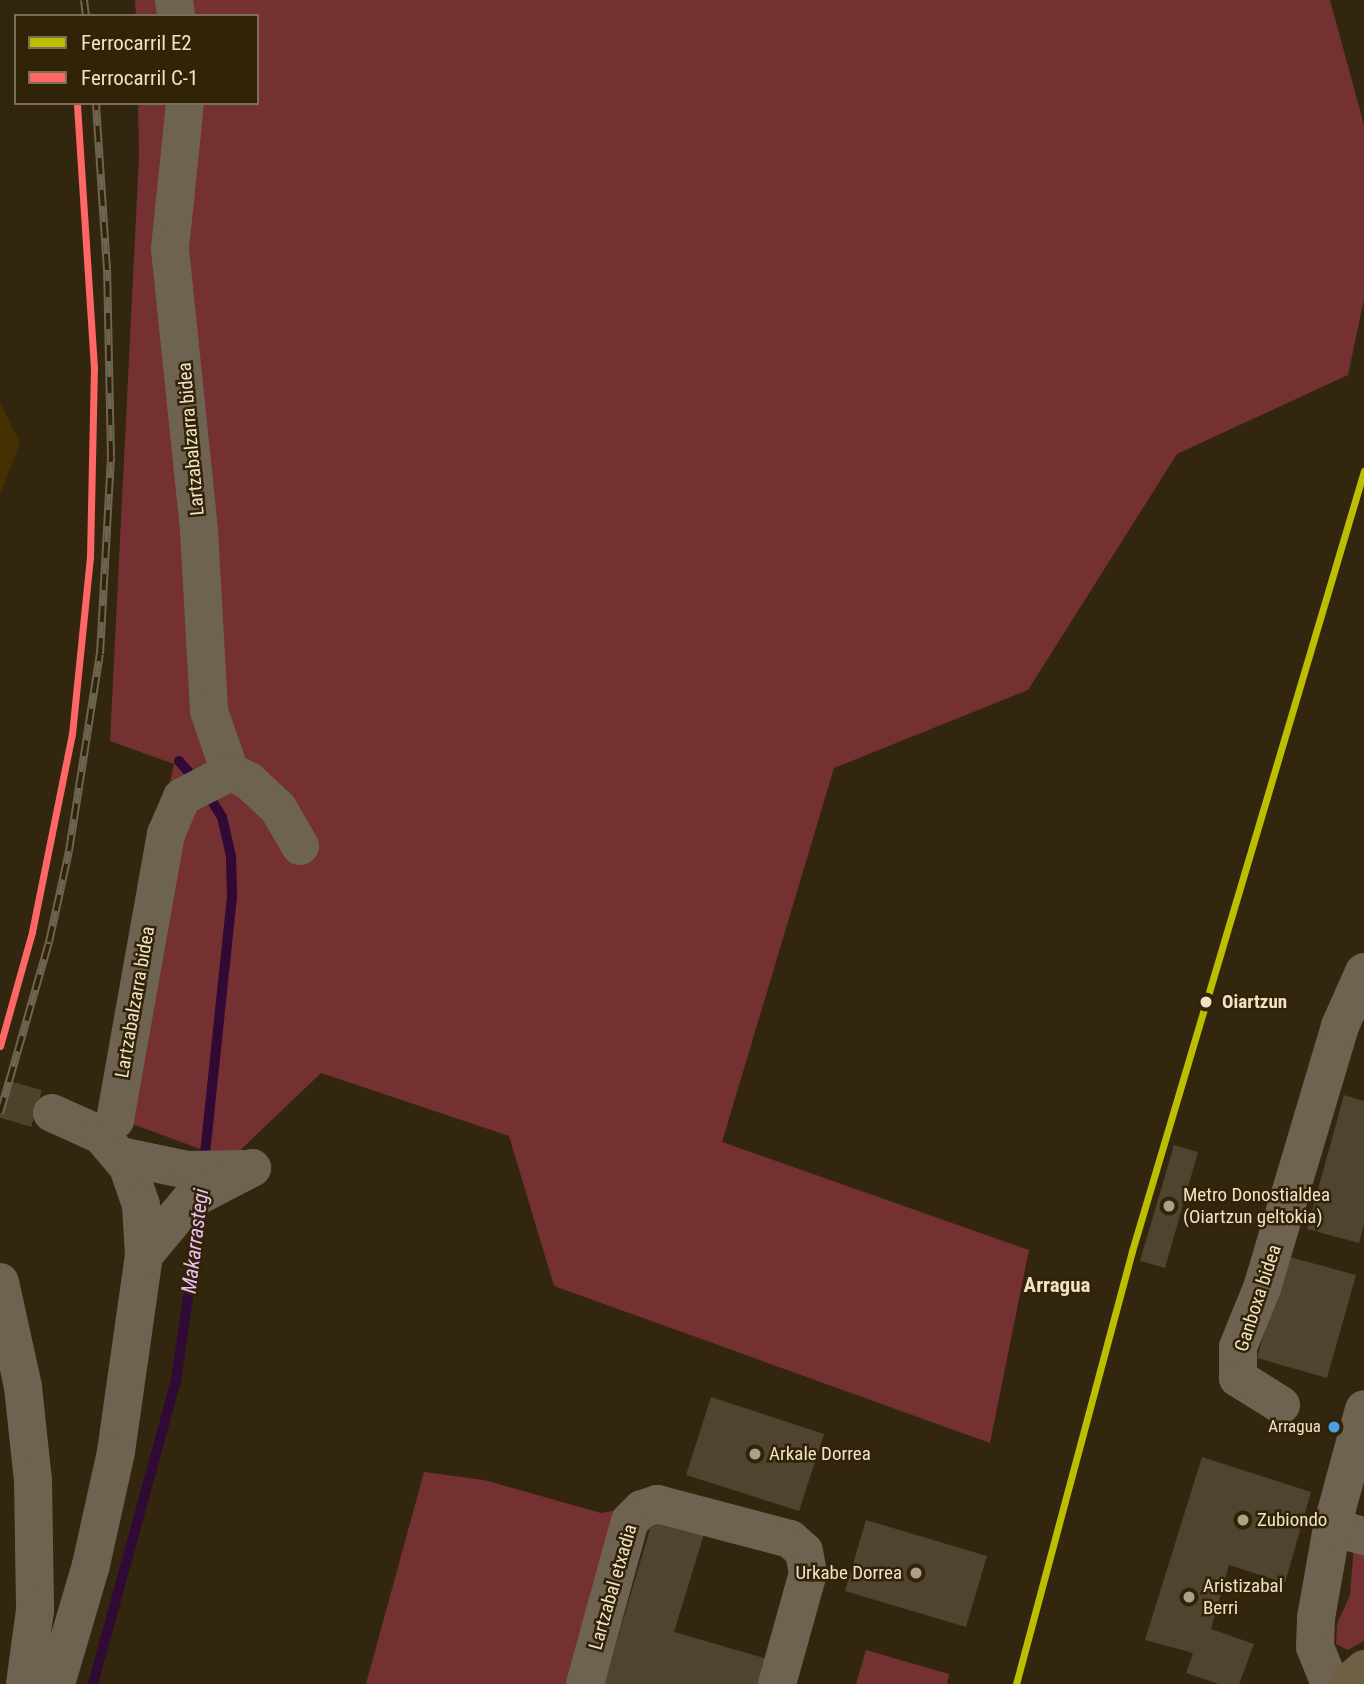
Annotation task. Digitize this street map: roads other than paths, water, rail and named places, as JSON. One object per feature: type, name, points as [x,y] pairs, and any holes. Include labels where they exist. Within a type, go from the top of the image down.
[{"type":"main road","points":[[1347,1684],[1364,1669]]},
{"type":"street","name":"Lartzabalzarra bidea","points":[[111,1145],[162,847],[209,784],[209,711],[199,531],[170,249],[185,105]]},
{"type":"street","points":[[209,784],[249,781],[278,808],[300,846]]},
{"type":"street","name":"Ganboxa bidea","points":[[1282,1405],[1238,1378],[1238,1347],[1262,1288],[1340,1026],[1364,972]]},
{"type":"street","points":[[52,1113],[189,1185],[144,1255]]},
{"type":"street","points":[[56,1684],[90,1566],[116,1452],[144,1255],[141,1205],[135,1181],[111,1145]]},
{"type":"street","points":[[0,1282],[23,1387],[33,1479],[35,1610],[26,1684]]},
{"type":"street","points":[[1330,1684],[1314,1632],[1348,1532],[1364,1409]]},
{"type":"street","name":"Lartzabal etxadia","points":[[585,1684],[630,1521],[642,1509],[657,1504],[790,1539],[804,1551],[808,1573],[777,1684]]},
{"type":"waterway","name":"Makarrastegi","points":[[179,761],[197,782]]},
{"type":"waterway","name":"Makarrastegi","points":[[204,1163],[232,897],[231,856],[222,817],[207,793]]},
{"type":"waterway","name":"Makarrastegi","points":[[93,1684],[176,1380],[202,1202]]},
{"type":"tunnel","points":[[0,1098],[52,1113]]},
{"type":"railway","points":[[84,0],[86,14]]},
{"type":"railway","points":[[0,1113],[49,942],[69,851],[100,654],[111,457],[107,270],[96,105]]},
{"type":"rail line","name":"C-1","points":[[0,1046],[32,932],[72,734],[90,557],[94,368],[77,105]]},
{"type":"rail line","name":"E2","points":[[1016,1684],[1132,1251],[1364,471]]},
{"type":"place","name":"Oiartzun","points":[[1206,1002]]},
{"type":"place","name":"Metro Donostialdea (Oiartzun geltokia)","points":[[1169,1206]]},
{"type":"place","name":"Arragua","points":[[1334,1427]]},
{"type":"place","name":"Arkale Dorrea","points":[[755,1454]]},
{"type":"place","name":"Zubiondo","points":[[1243,1520]]},
{"type":"place","name":"Urkabe Dorrea","points":[[916,1573]]},
{"type":"place","name":"Aristizabal Berri","points":[[1189,1597]]},
{"type":"district","name":"Arragua","points":[[1057,1285]]}]
